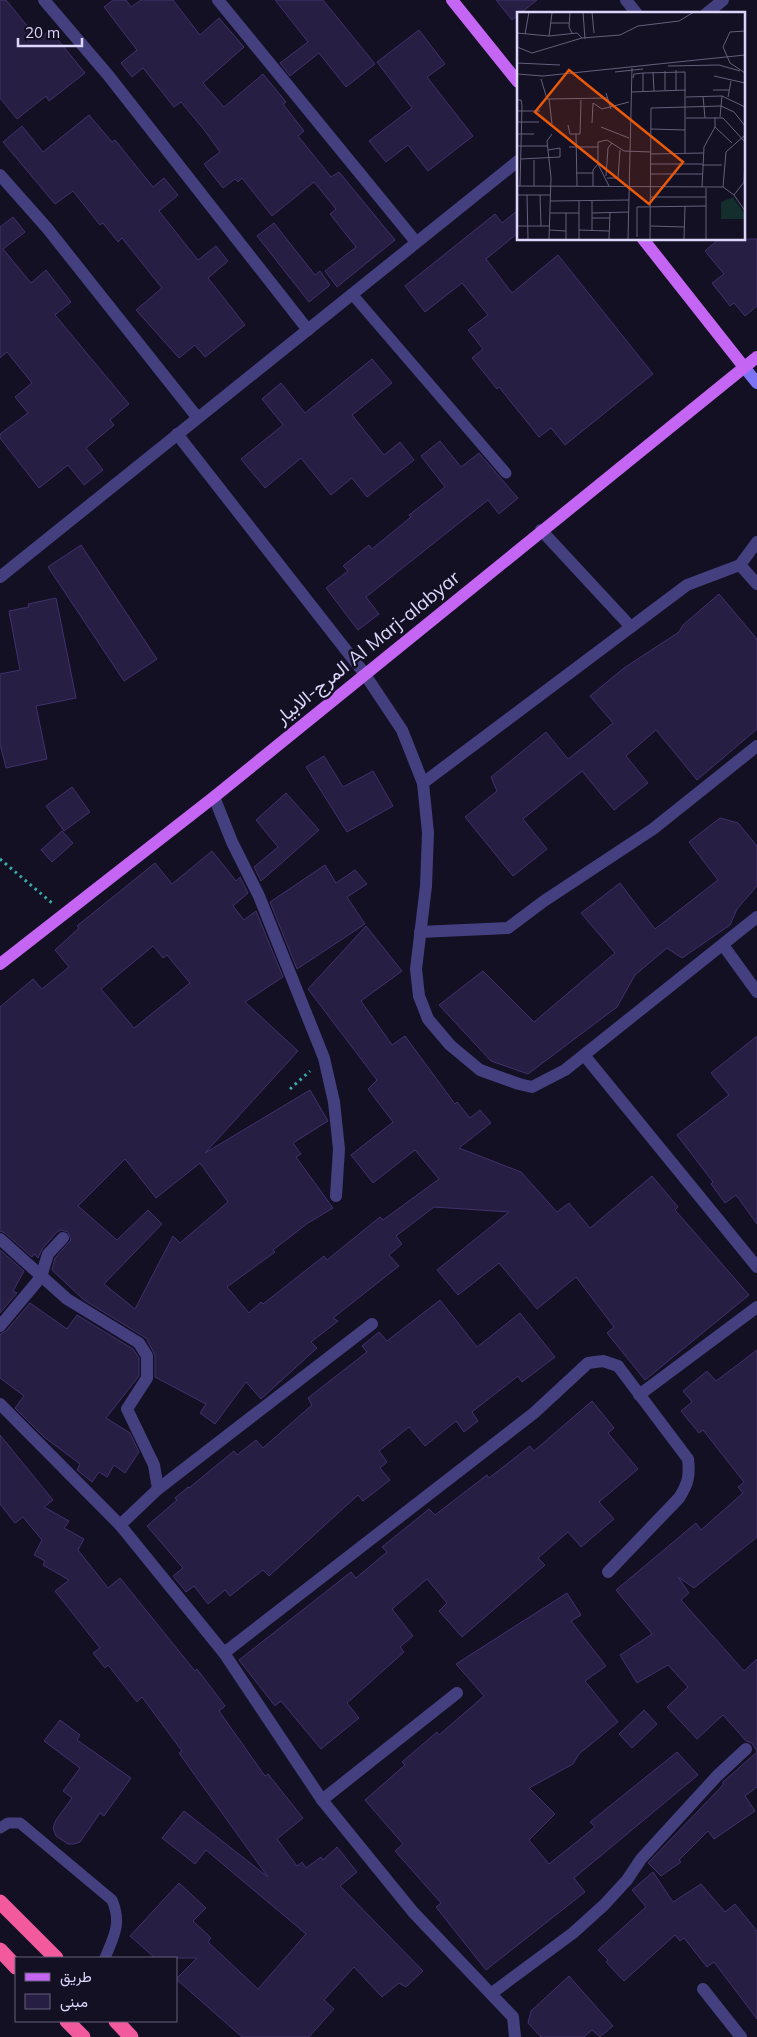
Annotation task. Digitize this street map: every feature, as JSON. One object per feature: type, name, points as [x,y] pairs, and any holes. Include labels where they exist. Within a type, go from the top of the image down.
[{"type":"highway","points":[[0,1902],[55,1957]]},
{"type":"highway","points":[[0,1950],[15,1966]]},
{"type":"highway","points":[[68,2022],[83,2037]]},
{"type":"highway","points":[[117,2022],[131,2037]]},
{"type":"main road","points":[[452,0],[517,81]]},
{"type":"main road","points":[[644,240],[757,383]]},
{"type":"main road","name":"المرج-الابيار Al Marj-alabyar","points":[[0,964],[214,797],[364,673],[757,357]]},
{"type":"street","points":[[44,0],[108,75],[308,330]]},
{"type":"street","points":[[218,0],[416,242]]},
{"type":"street","points":[[626,0],[636,12]]},
{"type":"street","points":[[708,12],[723,0]]},
{"type":"street","points":[[0,577],[517,162]]},
{"type":"street","points":[[0,175],[47,228],[197,417]]},
{"type":"street","points":[[177,434],[364,673],[402,730],[424,783],[428,833],[426,886],[416,969],[419,996],[428,1019],[450,1045],[480,1070],[532,1087],[565,1070],[757,917]]},
{"type":"street","points":[[541,530],[631,627]]},
{"type":"street","points":[[424,783],[687,585],[740,565],[757,542]]},
{"type":"street","points":[[740,565],[757,584]]},
{"type":"street","points":[[420,932],[508,928],[653,829],[757,746]]},
{"type":"street","points":[[214,797],[232,842],[259,896],[324,1058],[334,1102],[339,1149],[336,1196]]},
{"type":"street","points":[[723,945],[757,992]]},
{"type":"street","points":[[584,1055],[757,1267]]},
{"type":"street","points":[[0,1326],[41,1277],[48,1254],[62,1238]]},
{"type":"street","points":[[0,1239],[67,1299],[139,1343],[147,1356],[147,1378],[127,1409],[154,1466],[158,1489]]},
{"type":"street","points":[[639,1394],[757,1308]]},
{"type":"street","points":[[120,1525],[158,1489],[372,1324]]},
{"type":"street","points":[[224,1653],[534,1413],[588,1363],[603,1360],[618,1366],[688,1459],[690,1473],[687,1485],[679,1498],[608,1572]]},
{"type":"street","points":[[0,1404],[120,1525],[224,1653],[322,1800],[413,1912],[514,2017],[515,2037]]},
{"type":"street","points":[[322,1800],[457,1693]]},
{"type":"street","points":[[492,1993],[573,1934],[604,1905],[627,1880],[641,1859],[717,1776],[746,1749]]},
{"type":"street","points":[[703,1989],[741,2037]]},
{"type":"lane","points":[[352,294],[506,473]]},
{"type":"lane","points":[[0,1828],[8,1823],[20,1823],[112,1900],[117,1914],[117,1929],[105,1957]]},
{"type":"path","points":[[0,858],[51,901],[62,916]]},
{"type":"path","points":[[290,1089],[324,1058]]},
{"type":"building","points":[[0,0],[6,0],[38,39],[50,30],[85,73],[49,101],[46,96],[17,119],[0,98]]},
{"type":"building","points":[[113,0],[126,0],[131,7],[141,0],[173,0],[200,35],[219,18],[244,47],[203,83],[224,107],[263,74],[286,102],[283,104],[304,131],[298,136],[331,177],[339,172],[395,240],[337,287],[325,271],[356,247],[330,214],[336,209],[314,182],[272,216],[242,178],[238,182],[235,179],[223,188],[204,164],[220,152],[205,131],[181,102],[174,107],[143,68],[132,77],[121,63],[137,50],[104,7]]},
{"type":"building","points":[[275,0],[323,0],[375,64],[346,87],[319,53],[290,76],[280,63],[308,42]]},
{"type":"building","points":[[496,0],[537,0],[522,12],[517,12],[517,16],[512,20]]},
{"type":"building","points":[[419,30],[445,64],[427,77],[473,136],[428,171],[408,145],[386,162],[369,141],[412,108],[377,62]]},
{"type":"building","points":[[89,115],[112,142],[115,140],[153,187],[164,178],[178,195],[159,211],[198,260],[216,246],[228,261],[208,278],[245,325],[205,357],[195,345],[179,358],[136,310],[162,288],[122,238],[118,242],[103,223],[100,225],[73,191],[55,204],[3,142],[22,126],[43,152]]},
{"type":"building","points":[[517,211],[517,234],[486,259],[512,293],[558,255],[653,374],[565,445],[551,428],[539,437],[499,387],[497,389],[472,358],[483,349],[468,330],[488,315],[462,283],[425,312],[405,286],[495,214],[502,223]]},
{"type":"building","points":[[13,217],[25,232],[3,249],[31,283],[46,270],[71,302],[55,315],[129,404],[110,420],[114,425],[86,448],[103,470],[84,485],[68,465],[39,488],[0,438],[0,434],[28,413],[15,397],[32,383],[7,352],[0,358],[0,227]]},
{"type":"building","points":[[274,223],[315,275],[320,271],[330,285],[309,302],[257,236]]},
{"type":"building","points":[[757,239],[757,306],[745,316],[734,303],[730,306],[712,283],[724,274],[705,251],[718,240]]},
{"type":"building","points":[[372,359],[392,383],[352,415],[384,455],[400,442],[414,460],[367,497],[352,478],[331,495],[301,458],[265,488],[241,459],[283,425],[262,399],[281,383],[305,413]]},
{"type":"building","points":[[440,441],[461,467],[479,453],[518,498],[499,514],[488,500],[366,597],[379,614],[358,630],[326,588],[348,571],[343,566],[369,545],[372,549],[411,517],[409,515],[445,487],[421,456]]},
{"type":"building","points":[[81,545],[157,659],[124,681],[48,567]]},
{"type":"building","points":[[719,594],[757,639],[757,729],[697,780],[656,730],[626,756],[648,783],[614,810],[582,771],[523,819],[547,849],[513,876],[465,817],[497,791],[491,777],[546,732],[568,759],[613,723],[590,696],[624,668],[679,632],[683,625]]},
{"type":"building","points":[[56,598],[76,698],[36,706],[47,759],[6,768],[0,744],[0,674],[20,670],[9,611],[29,607],[28,604]]},
{"type":"building","points":[[324,756],[343,787],[373,771],[393,806],[347,832],[306,767]]},
{"type":"building","points":[[72,787],[90,812],[64,831],[46,806]]},
{"type":"building","points":[[286,793],[319,830],[261,881],[254,867],[278,847],[256,820]]},
{"type":"building","points":[[720,818],[738,823],[757,846],[757,886],[737,909],[730,925],[682,958],[667,948],[635,975],[617,1007],[528,1074],[491,1061],[439,1005],[483,971],[534,1022],[615,953],[581,913],[620,883],[655,929],[718,880],[689,842]]},
{"type":"building","points":[[62,831],[73,843],[52,862],[41,850]]},
{"type":"building","points":[[212,851],[236,881],[240,877],[248,893],[233,906],[244,920],[256,911],[283,977],[245,1002],[298,1051],[205,1153],[310,1090],[328,1121],[293,1143],[301,1154],[296,1157],[333,1208],[308,1223],[273,1250],[275,1252],[227,1287],[249,1313],[324,1256],[327,1260],[380,1217],[383,1220],[439,1179],[415,1150],[373,1183],[351,1155],[393,1122],[368,1089],[377,1080],[308,989],[366,926],[402,971],[361,1001],[392,1045],[405,1036],[455,1104],[457,1102],[470,1118],[480,1110],[491,1123],[459,1148],[521,1172],[557,1212],[569,1203],[590,1228],[652,1176],[678,1207],[675,1210],[749,1295],[645,1380],[607,1333],[614,1327],[576,1277],[537,1309],[499,1263],[458,1295],[437,1270],[509,1212],[434,1207],[396,1236],[402,1244],[389,1255],[399,1266],[333,1318],[338,1321],[311,1342],[317,1348],[261,1399],[246,1382],[215,1424],[200,1413],[206,1404],[155,1377],[155,1355],[146,1338],[84,1300],[52,1270],[55,1258],[71,1240],[68,1232],[61,1230],[57,1232],[42,1249],[38,1258],[34,1254],[32,1257],[5,1233],[0,1231],[0,1007],[33,979],[42,989],[69,967],[55,950],[79,928],[77,926],[155,863],[172,884]],"holes":[[[153,946],[163,958],[167,955],[190,983],[134,1028],[101,989]],[[125,1159],[156,1198],[200,1163],[228,1202],[180,1243],[173,1236],[135,1309],[104,1284],[162,1224],[148,1210],[117,1240],[78,1206]]]},
{"type":"building","points":[[325,865],[336,883],[355,870],[367,884],[347,897],[365,924],[297,969],[270,902]]},
{"type":"building","points":[[757,1036],[757,1224],[736,1195],[725,1203],[711,1184],[713,1182],[677,1135],[729,1095],[711,1073]]},
{"type":"building","points":[[0,1250],[24,1271],[13,1291],[17,1293],[0,1313]]},
{"type":"building","points":[[440,1300],[477,1347],[520,1313],[555,1357],[522,1382],[518,1376],[472,1412],[478,1421],[464,1432],[456,1421],[425,1446],[409,1427],[379,1451],[387,1462],[380,1468],[390,1480],[363,1501],[358,1495],[269,1576],[263,1570],[230,1596],[225,1590],[208,1604],[194,1586],[186,1592],[173,1576],[183,1568],[147,1526],[177,1500],[175,1498],[234,1451],[237,1455],[256,1440],[263,1448],[312,1405],[308,1398],[367,1352],[362,1346],[379,1332],[387,1341]]},
{"type":"building","points":[[30,1303],[67,1329],[77,1315],[133,1349],[139,1358],[139,1376],[106,1418],[130,1433],[139,1452],[125,1473],[114,1465],[107,1477],[99,1472],[92,1482],[77,1470],[80,1464],[44,1437],[15,1408],[24,1396],[0,1378],[0,1334],[6,1331]]},
{"type":"building","points":[[757,1350],[757,1537],[694,1588],[678,1577],[689,1593],[681,1600],[744,1671],[757,1659],[757,1752],[752,1743],[746,1741],[723,1715],[697,1739],[667,1707],[688,1687],[668,1665],[637,1683],[620,1655],[652,1634],[616,1590],[696,1523],[701,1530],[743,1493],[738,1487],[744,1482],[703,1430],[699,1433],[681,1411],[692,1402],[683,1391],[707,1371],[716,1381]]},
{"type":"building","points":[[592,1401],[614,1428],[608,1433],[638,1469],[599,1502],[614,1519],[581,1547],[568,1532],[538,1558],[545,1565],[462,1637],[439,1611],[447,1603],[427,1579],[392,1609],[413,1636],[400,1647],[404,1652],[347,1703],[359,1718],[321,1749],[281,1701],[275,1706],[239,1660],[351,1572],[356,1578],[387,1552],[382,1547],[429,1509],[435,1515],[487,1475],[489,1478],[530,1446],[534,1451]]},
{"type":"building","points":[[0,1435],[53,1500],[44,1507],[69,1521],[64,1528],[84,1539],[78,1550],[108,1588],[120,1578],[195,1671],[197,1669],[225,1706],[219,1711],[265,1776],[268,1774],[303,1818],[277,1839],[297,1866],[302,1862],[306,1868],[321,1857],[323,1860],[337,1847],[357,1872],[340,1886],[423,1971],[406,1987],[399,1983],[382,1997],[354,1967],[324,2000],[334,2009],[309,2037],[242,2037],[178,1981],[178,1977],[197,1958],[154,1957],[130,1936],[179,1883],[206,1908],[193,1921],[211,1938],[208,1942],[258,1989],[306,1934],[206,1850],[195,1864],[162,1838],[184,1811],[268,1877],[179,1753],[182,1751],[142,1697],[137,1702],[108,1665],[105,1668],[93,1653],[100,1648],[55,1591],[69,1580],[43,1565],[45,1561],[34,1555],[42,1540],[23,1517],[15,1523],[0,1504]]},
{"type":"building","points":[[567,1593],[581,1615],[571,1621],[606,1666],[585,1681],[618,1722],[579,1754],[573,1764],[529,1788],[555,1814],[529,1840],[549,1864],[595,1827],[590,1822],[677,1752],[698,1775],[574,1878],[585,1892],[486,1970],[436,1907],[441,1903],[395,1851],[403,1844],[365,1800],[405,1765],[402,1762],[437,1732],[439,1735],[484,1696],[456,1664]]},
{"type":"building","points":[[644,1710],[657,1724],[632,1748],[619,1734]]},
{"type":"building","points":[[60,1720],[80,1735],[77,1740],[131,1778],[104,1816],[100,1813],[80,1842],[74,1844],[68,1844],[56,1836],[53,1828],[56,1820],[72,1798],[63,1791],[80,1768],[44,1741]]},
{"type":"building","points":[[757,1752],[757,1787],[745,1796],[755,1811],[714,1839],[708,1831],[679,1860],[681,1862],[661,1876],[648,1863],[723,1785],[723,1782]]},
{"type":"building","points":[[653,1872],[673,1902],[701,1884],[725,1912],[735,1904],[757,1931],[757,2019],[714,1962],[707,1967],[684,1938],[680,1941],[675,1935],[624,1981],[606,1962],[608,1960],[598,1950],[646,1907],[632,1890]]},
{"type":"building","points":[[569,1976],[613,2026],[600,2037],[592,2030],[584,2037],[541,2037],[528,2023],[531,2011]]}]
